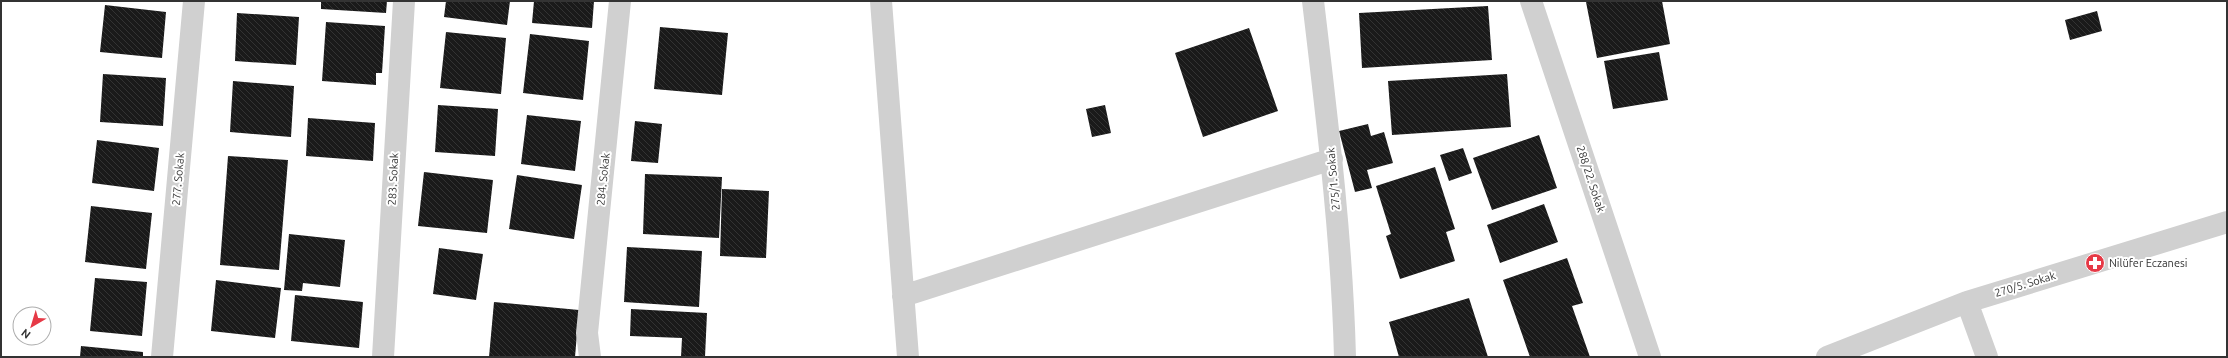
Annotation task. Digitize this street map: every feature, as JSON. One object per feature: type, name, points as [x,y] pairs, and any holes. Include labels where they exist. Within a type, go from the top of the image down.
[{"type":"street","name":"277. Sokak","points":[[162,357],[194,1]]},
{"type":"street","name":"283. Sokak","points":[[383,357],[404,1]]},
{"type":"street","name":"284. Sokak","points":[[590,357],[587,333],[620,1]]},
{"type":"street","points":[[881,1],[908,357]]},
{"type":"street","name":"275/1. Sokak","points":[[1313,1],[1332,159],[1343,291],[1345,357]]},
{"type":"street","name":"288/22. Sokak","points":[[1531,1],[1650,357]]},
{"type":"street","points":[[903,296],[1332,159]]},
{"type":"street","name":"270/5. Sokak","points":[[1827,357],[1967,302],[2227,225]]},
{"type":"street","points":[[1967,302],[1987,357]]},
{"type":"building","points":[[321,1],[387,1],[386,13],[321,9]]},
{"type":"building","points":[[446,1],[510,1],[507,25],[444,17]]},
{"type":"building","points":[[534,1],[594,1],[592,28],[532,23]]},
{"type":"building","points":[[1662,1],[1670,44],[1597,58],[1586,2]]},
{"type":"building","points":[[105,5],[166,12],[162,58],[100,52]]},
{"type":"building","points":[[1488,6],[1492,60],[1362,68],[1359,13]]},
{"type":"building","points":[[2097,11],[2102,31],[2070,40],[2065,20]]},
{"type":"building","points":[[237,13],[299,17],[296,65],[235,61]]},
{"type":"building","points":[[326,22],[385,26],[382,73],[376,73],[376,85],[322,81]]},
{"type":"building","points":[[660,27],[728,33],[722,95],[654,89]]},
{"type":"building","points":[[1249,28],[1278,111],[1203,137],[1175,53]]},
{"type":"building","points":[[446,32],[506,38],[501,94],[440,88]]},
{"type":"building","points":[[530,34],[589,41],[583,100],[523,93]]},
{"type":"building","points":[[1659,52],[1668,100],[1613,109],[1604,61]]},
{"type":"building","points":[[103,74],[166,78],[163,126],[100,122]]},
{"type":"building","points":[[1507,74],[1511,127],[1392,135],[1388,81]]},
{"type":"building","points":[[233,81],[294,86],[291,137],[230,132]]},
{"type":"building","points":[[438,105],[498,109],[495,156],[435,152]]},
{"type":"building","points":[[1105,105],[1111,133],[1092,137],[1086,109]]},
{"type":"building","points":[[527,115],[581,121],[575,171],[521,164]]},
{"type":"building","points":[[308,118],[375,123],[373,161],[306,156]]},
{"type":"building","points":[[635,121],[662,124],[658,163],[631,161]]},
{"type":"building","points":[[1368,124],[1371,136],[1384,132],[1393,163],[1367,170],[1372,188],[1355,192],[1339,131]]},
{"type":"building","points":[[1539,135],[1557,188],[1492,210],[1473,158]]},
{"type":"building","points":[[97,140],[159,148],[154,191],[92,183]]},
{"type":"building","points":[[1463,148],[1472,173],[1449,181],[1440,155]]},
{"type":"building","points":[[228,156],[288,160],[279,270],[220,265]]},
{"type":"building","points":[[1435,167],[1455,229],[1446,232],[1455,261],[1400,279],[1386,236],[1391,234],[1376,186]]},
{"type":"building","points":[[424,172],[493,180],[487,233],[418,226]]},
{"type":"building","points":[[645,174],[722,177],[719,238],[643,234]]},
{"type":"building","points":[[517,175],[582,185],[574,239],[509,229]]},
{"type":"building","points":[[722,189],[769,191],[766,258],[720,256]]},
{"type":"building","points":[[1544,204],[1558,242],[1500,263],[1487,225]]},
{"type":"building","points":[[91,206],[152,213],[146,269],[85,262]]},
{"type":"building","points":[[289,234],[345,240],[340,287],[303,283],[302,291],[284,290]]},
{"type":"building","points":[[627,247],[702,251],[699,307],[624,302]]},
{"type":"building","points":[[439,248],[483,254],[476,300],[433,294]]},
{"type":"building","points":[[1567,258],[1583,303],[1572,306],[1590,357],[1530,357],[1503,280]]},
{"type":"building","points":[[95,278],[147,282],[142,336],[90,331]]},
{"type":"building","points":[[216,280],[281,288],[275,338],[211,331]]},
{"type":"building","points":[[295,295],[363,302],[359,348],[291,341]]},
{"type":"building","points":[[1469,298],[1488,357],[1399,357],[1389,322]]},
{"type":"building","points":[[494,302],[579,310],[575,357],[489,357]]},
{"type":"building","points":[[631,309],[707,313],[705,357],[681,357],[682,338],[630,336]]},
{"type":"building","points":[[81,346],[143,352],[143,357],[80,357]]},
{"type":"place","name":"Nilüfer Eczanesi","points":[[2095,263]]}]
